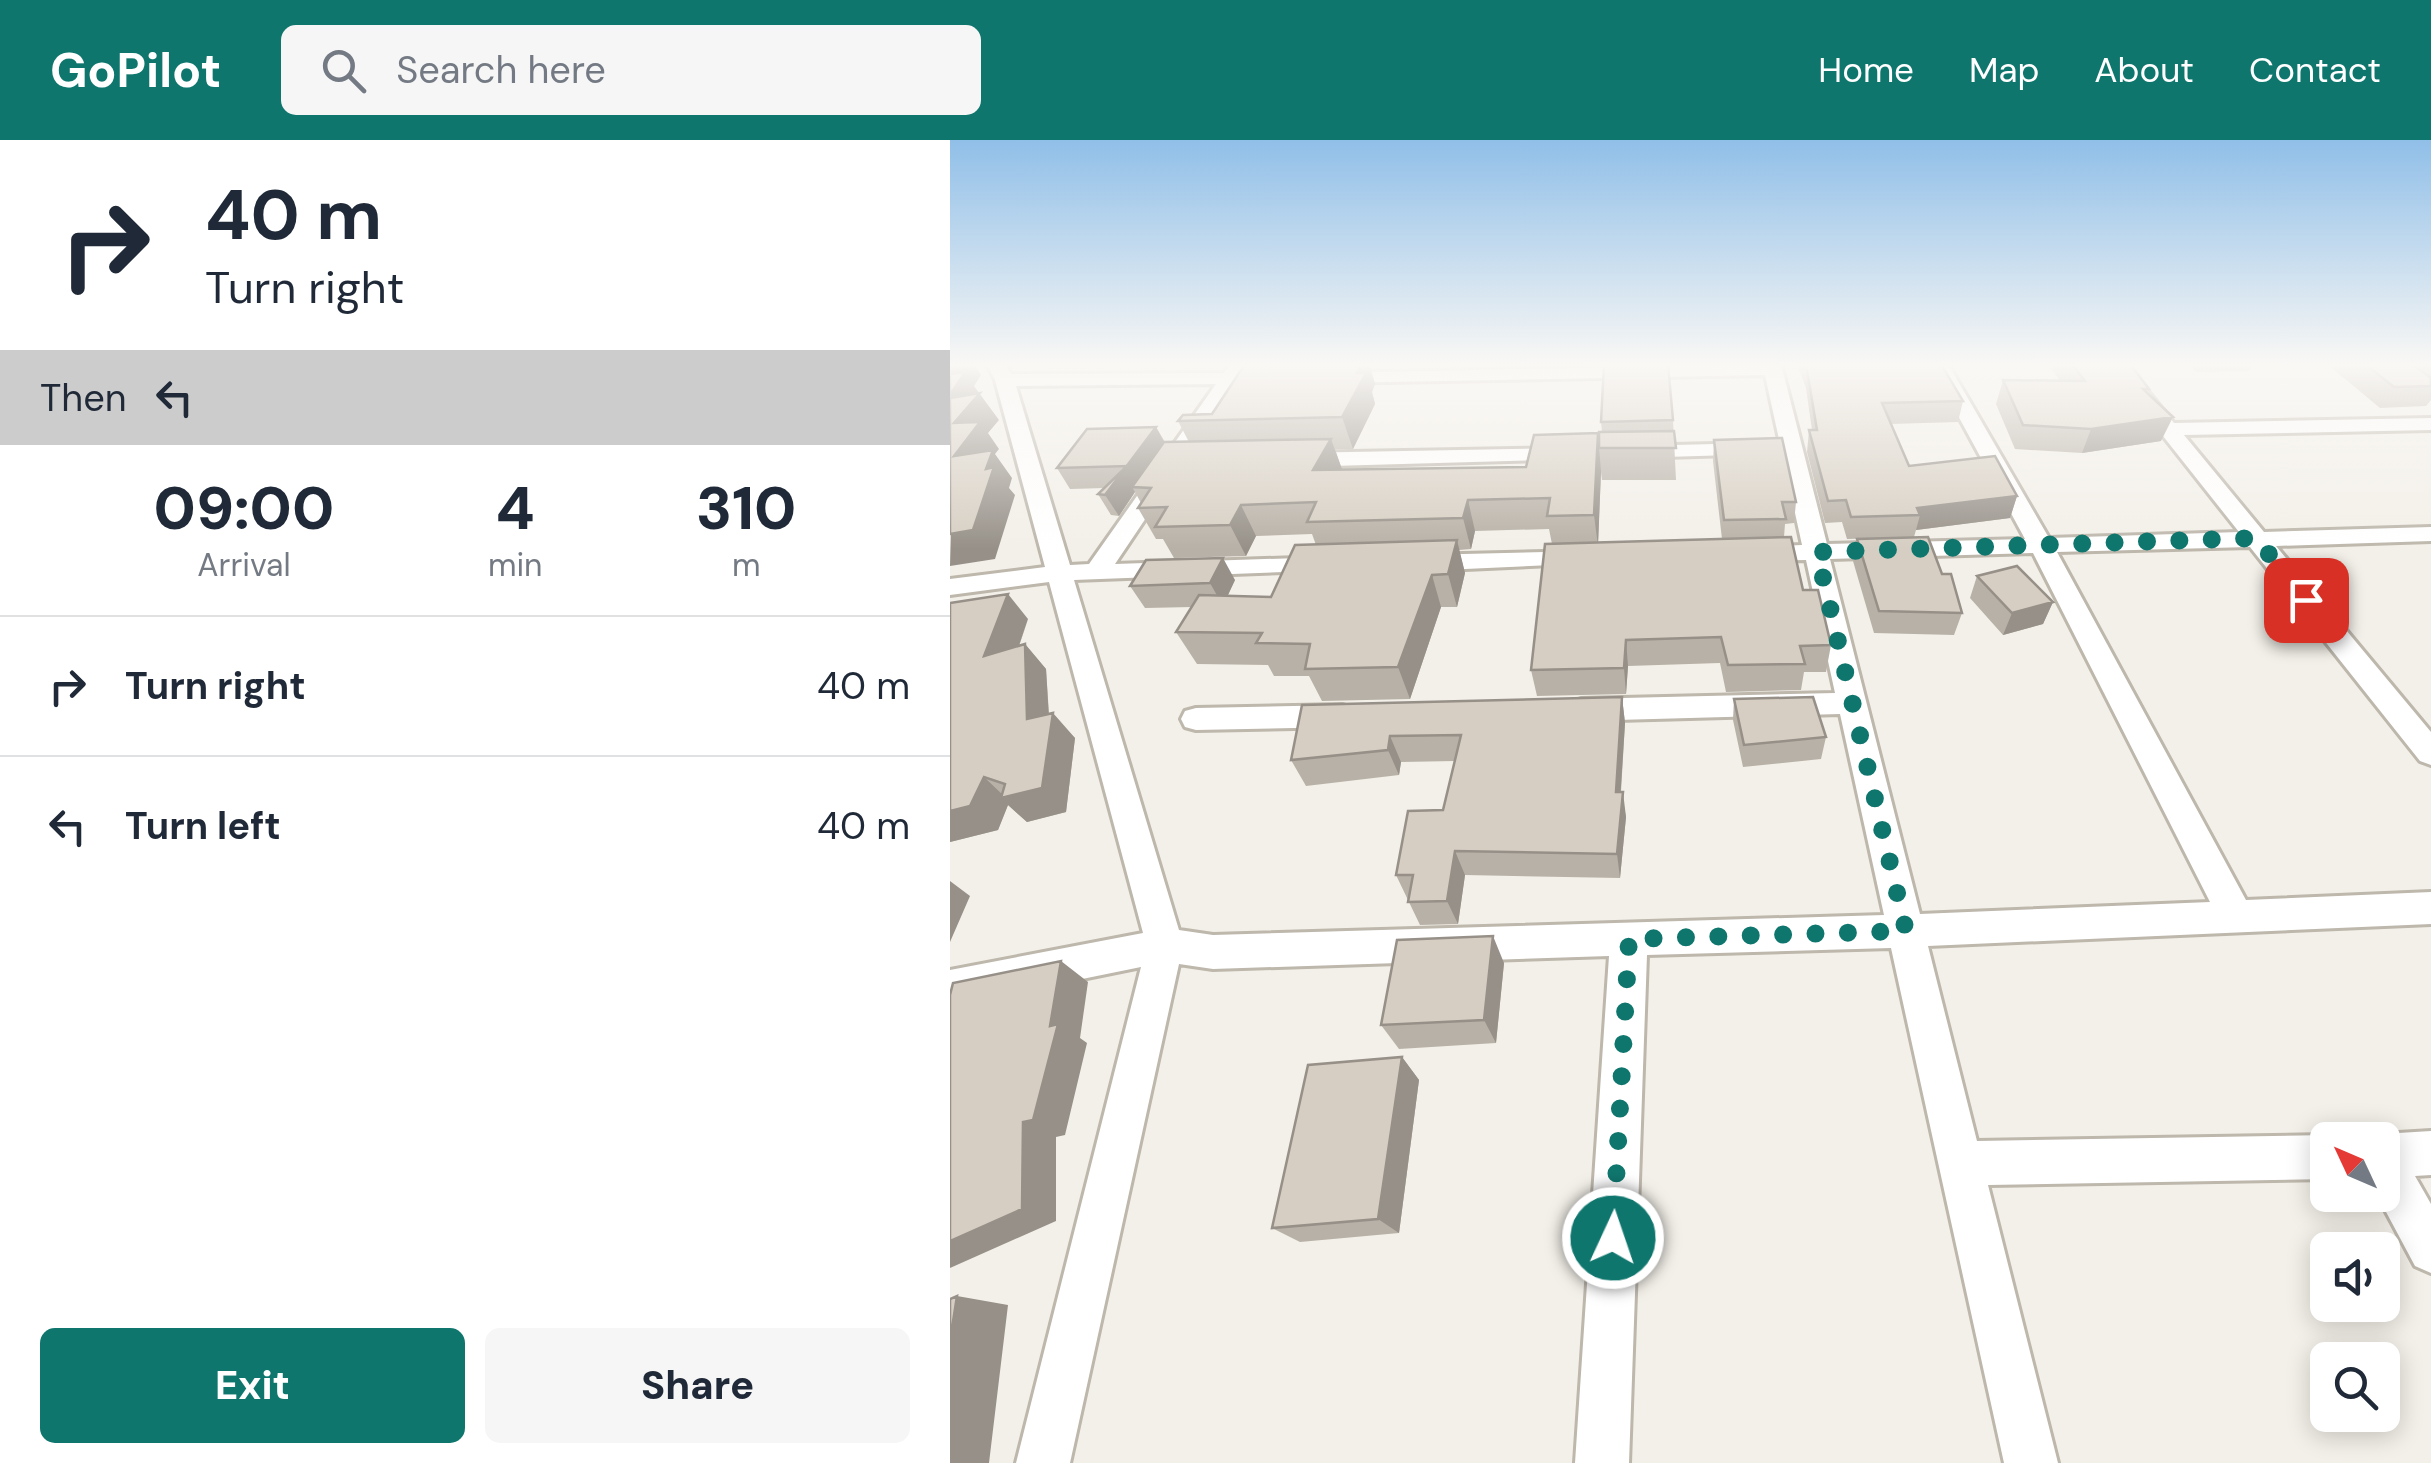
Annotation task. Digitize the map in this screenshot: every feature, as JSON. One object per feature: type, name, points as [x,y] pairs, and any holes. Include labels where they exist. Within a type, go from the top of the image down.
[{"type":"street","points":[[1016,426],[1166,945],[1043,1463]]},
{"type":"street","points":[[1097,571],[1181,462],[1202,426]]},
{"type":"street","points":[[1787,426],[2031,1463]]},
{"type":"street","points":[[1974,426],[2041,545],[2236,916]]},
{"type":"street","points":[[2168,428],[2317,426]]},
{"type":"street","points":[[2168,428],[2431,753]]},
{"type":"street","points":[[1268,460],[1792,449]]},
{"type":"street","points":[[1717,555],[2431,534]]},
{"type":"street","points":[[1397,563],[1617,558]]},
{"type":"street","points":[[950,587],[1060,573],[1357,564]]},
{"type":"street","points":[[1554,710],[1852,703]]},
{"type":"street","points":[[1196,720],[1375,715]]},
{"type":"street","points":[[950,988],[1166,945],[1212,952],[1906,931],[2431,908]]},
{"type":"street","points":[[1602,1463],[1629,939]]},
{"type":"street","points":[[2400,1156],[2431,1153]]},
{"type":"street","points":[[1961,1162],[2310,1157]]},
{"type":"street","points":[[2400,1192],[2431,1250]]},
{"type":"building","points":[[950,426],[977,426],[954,456],[993,450],[986,469],[994,467],[973,530],[950,534]]},
{"type":"building","points":[[1816,426],[1892,426],[1909,466],[1995,456],[2017,496],[1917,508],[1920,515],[1851,517],[1846,500],[1828,501],[1809,430],[1817,430]]},
{"type":"building","points":[[2036,426],[2113,426],[2091,429]]},
{"type":"building","points":[[1156,427],[1127,466],[1057,468],[1087,429]]},
{"type":"building","points":[[1674,431],[1676,448],[1599,448],[1599,432]]},
{"type":"building","points":[[1598,433],[1594,515],[1547,516],[1550,498],[1468,500],[1463,518],[1307,522],[1316,502],[1241,505],[1230,525],[1155,527],[1167,507],[1138,508],[1151,488],[1132,487],[1164,442],[1331,439],[1313,470],[1526,467],[1534,435]]},
{"type":"building","points":[[1782,438],[1796,502],[1782,502],[1786,519],[1724,520],[1714,440]]},
{"type":"building","points":[[1126,467],[1105,495],[1098,494]]},
{"type":"building","points":[[1791,537],[1803,590],[1818,590],[1831,645],[1800,646],[1805,664],[1728,665],[1721,637],[1626,640],[1624,668],[1531,670],[1545,544]]},
{"type":"building","points":[[1928,537],[1942,574],[1951,574],[1962,613],[1879,611],[1857,539]]},
{"type":"building","points":[[1457,540],[1448,574],[1432,575],[1398,667],[1305,669],[1310,644],[1256,643],[1262,633],[1176,632],[1199,595],[1271,597],[1295,545]]},
{"type":"building","points":[[1223,558],[1210,583],[1130,586],[1146,560]]},
{"type":"building","points":[[2017,566],[2053,602],[2012,613],[1977,576]]},
{"type":"building","points":[[1008,594],[984,656],[1025,644],[1027,719],[1053,713],[1042,788],[1001,798],[1005,784],[984,777],[970,806],[950,811],[950,603]]},
{"type":"building","points":[[1622,697],[1616,792],[1623,792],[1617,854],[1455,851],[1447,901],[1408,902],[1413,875],[1396,875],[1408,811],[1443,810],[1461,735],[1390,736],[1388,750],[1291,760],[1302,705]]},
{"type":"building","points":[[1813,697],[1826,737],[1744,745],[1734,699]]},
{"type":"building","points":[[1493,936],[1484,1020],[1381,1025],[1397,940]]},
{"type":"building","points":[[1061,961],[1050,1026],[1058,1024],[1033,1120],[1023,1122],[1022,1209],[950,1241],[953,983]]},
{"type":"building","points":[[1402,1057],[1378,1219],[1272,1228],[1308,1065]]},
{"type":"building","points":[[957,1296],[950,1341],[950,1299]]},
{"type":"route","points":[[1613,1238],[1629,939],[1906,931],[1817,552],[2256,538],[2306,600]]}]
